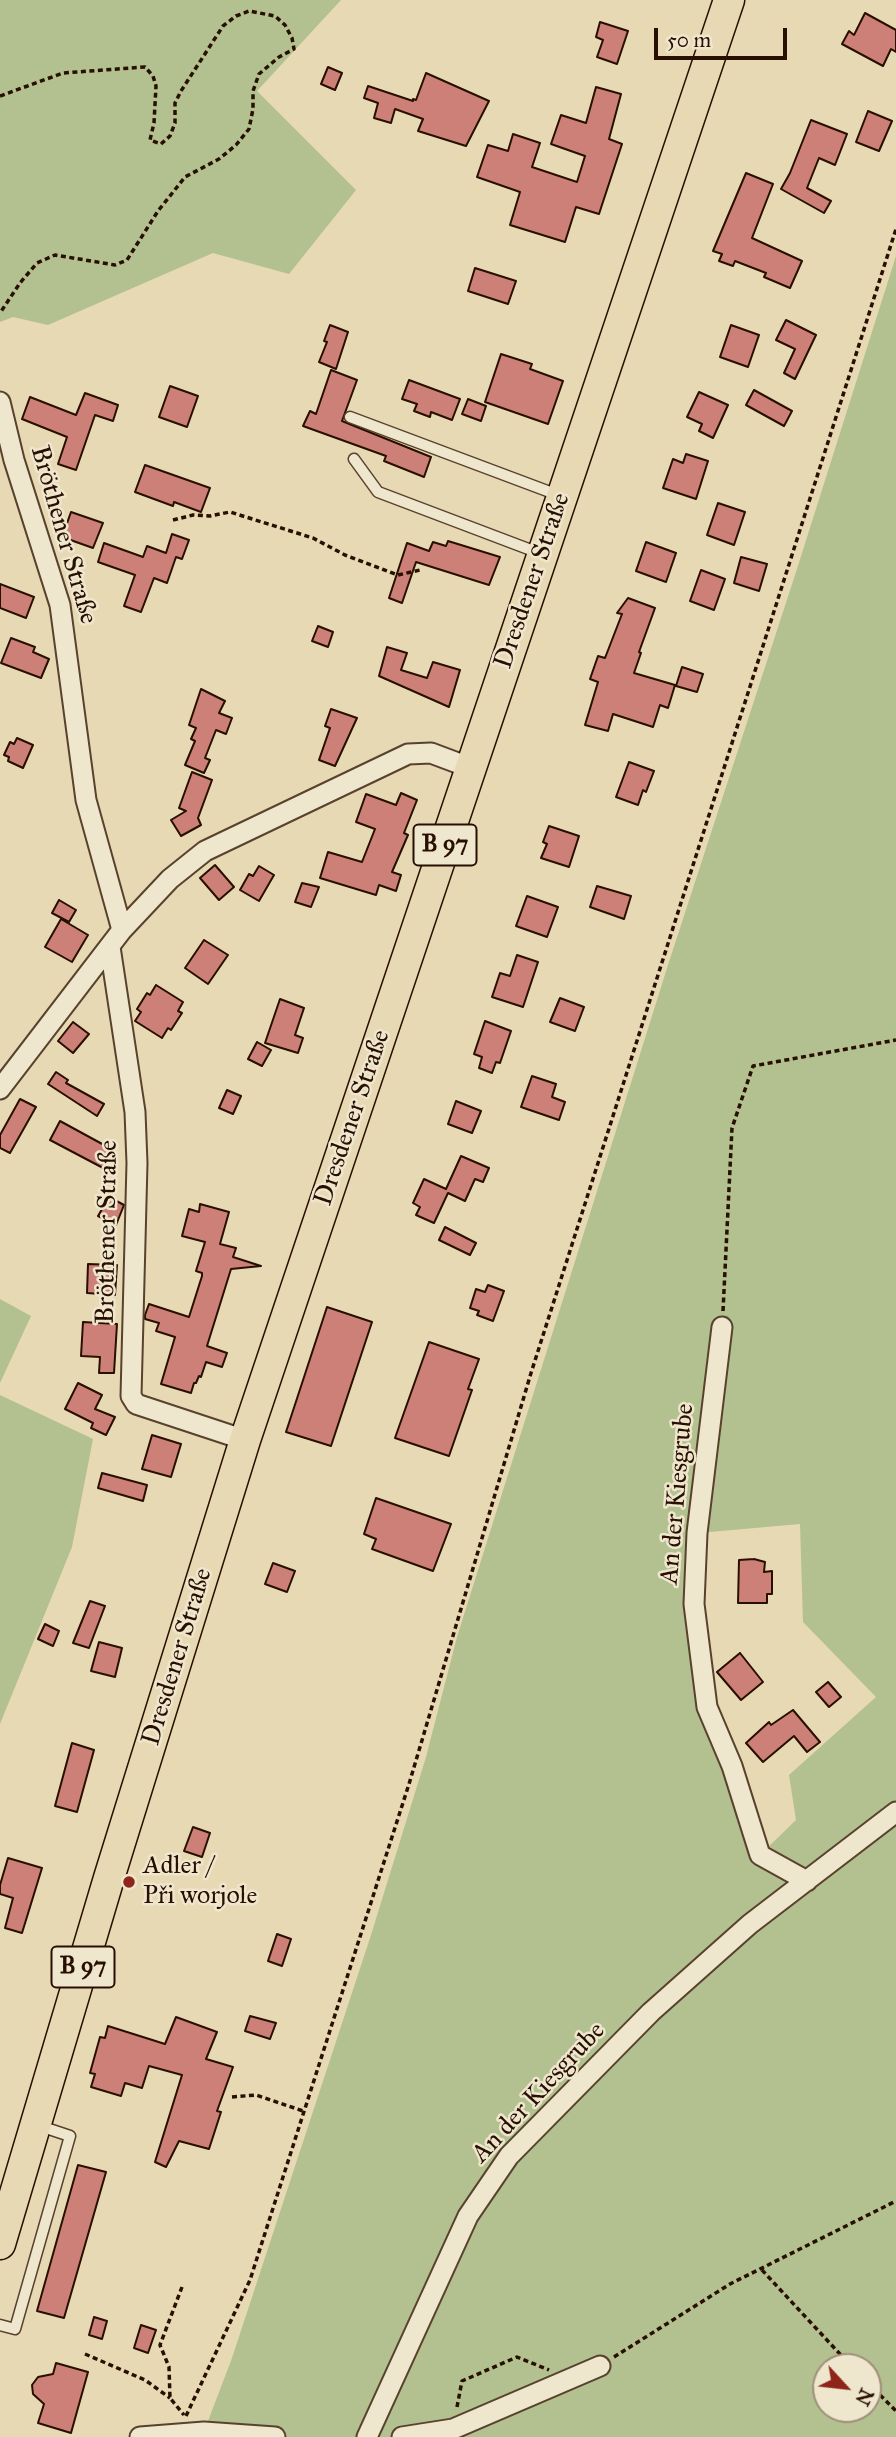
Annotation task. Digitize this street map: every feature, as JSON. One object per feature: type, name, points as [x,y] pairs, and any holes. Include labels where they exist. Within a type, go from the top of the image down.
[{"type":"main road","name":"Dresdener Straße","points":[[0,2244],[112,1868],[245,1440],[729,0]]},
{"type":"street","name":"Bröthener Straße","points":[[0,402],[14,460],[60,605],[86,800],[122,930]]},
{"type":"street","points":[[0,1089],[122,930],[170,879],[205,851],[408,754],[431,753],[471,768]]},
{"type":"street","name":"Bröthener Straße","points":[[110,947],[135,1112],[137,1163],[131,1396],[136,1404],[245,1440]]},
{"type":"street","name":"An der Kiesgrube","points":[[722,1327],[696,1545],[694,1604],[707,1707],[732,1766],[761,1855],[807,1881]]},
{"type":"street","name":"An der Kiesgrube","points":[[367,2437],[468,2216],[509,2156],[651,2012],[750,1924],[896,1812]]},
{"type":"street","points":[[402,2437],[453,2429],[600,2365]]},
{"type":"street","points":[[140,2437],[181,2425],[204,2432],[275,2437]]},
{"type":"lane","points":[[350,417],[562,496]]},
{"type":"lane","points":[[354,460],[378,492],[542,555]]},
{"type":"lane","points":[[0,2325],[15,2329],[70,2136],[35,2125]]},
{"type":"path","points":[[0,96],[63,73],[145,67],[153,76],[156,86],[154,123],[150,139],[161,144],[170,136],[175,123],[175,103],[181,91],[223,26],[236,16],[249,12],[275,16],[285,25],[292,38],[294,50],[279,57],[259,74],[253,91],[249,129],[236,145],[219,159],[199,172],[185,177],[158,211],[127,260],[115,265],[55,255],[37,263],[0,313]]},
{"type":"path","points":[[181,2425],[250,2280],[409,1784],[531,1373],[896,229]]},
{"type":"path","points":[[173,520],[193,515],[209,516],[230,512],[313,538],[345,555],[398,575],[420,570]]},
{"type":"path","points":[[722,1327],[732,1128],[753,1066],[896,1040]]},
{"type":"path","points":[[232,2097],[256,2095],[303,2111]]},
{"type":"path","points":[[600,2365],[730,2284],[896,2201]]},
{"type":"path","points":[[762,2270],[839,2353]]},
{"type":"path","points":[[181,2425],[170,2398],[169,2367],[166,2353],[160,2345],[182,2287]]},
{"type":"path","points":[[86,2354],[145,2380],[170,2398]]},
{"type":"path","points":[[453,2429],[462,2381],[517,2357],[548,2367],[558,2383]]},
{"type":"path","points":[[882,2397],[896,2411]]},
{"type":"green space","points":[[0,0],[341,0],[257,91],[356,190],[289,274],[213,253],[48,325],[13,317],[0,322]]},
{"type":"green space","points":[[896,256],[896,2437],[202,2437],[232,2358],[371,1935],[426,1757],[457,1637],[668,965]],"holes":[[[800,1524],[803,1622],[876,1697],[789,1775],[796,1820],[761,1854],[708,1706],[698,1533]]]},
{"type":"green space","points":[[0,1299],[31,1316],[0,1383]]},
{"type":"green space","points":[[0,1395],[93,1439],[72,1547],[0,1724]]},
{"type":"building","points":[[865,13],[896,30],[896,52],[891,49],[883,66],[842,44],[849,31],[854,35]]},
{"type":"building","points":[[600,22],[628,31],[617,64],[597,57],[603,40],[596,37]]},
{"type":"building","points":[[328,67],[342,73],[335,90],[321,84]]},
{"type":"building","points":[[426,73],[489,101],[466,146],[418,131],[423,119],[395,109],[391,123],[374,118],[378,103],[364,98],[368,86],[413,101],[416,100]]},
{"type":"building","points":[[596,87],[621,94],[609,139],[622,144],[599,214],[576,207],[565,242],[510,225],[520,192],[477,177],[488,145],[508,151],[513,134],[540,143],[532,167],[577,182],[585,156],[551,144],[561,115],[586,123]]},
{"type":"building","points":[[868,111],[892,121],[879,151],[856,142]]},
{"type":"building","points":[[811,120],[847,134],[835,165],[819,158],[807,188],[831,201],[824,213],[781,189]]},
{"type":"building","points":[[746,173],[773,184],[752,238],[802,261],[790,288],[764,277],[766,273],[735,261],[733,266],[719,261],[722,254],[713,251]]},
{"type":"building","points":[[475,268],[516,281],[508,304],[468,291]]},
{"type":"building","points":[[786,320],[816,335],[795,379],[784,373],[795,349],[776,340]]},
{"type":"building","points":[[330,325],[348,332],[336,369],[319,362]]},
{"type":"building","points":[[731,325],[759,335],[748,367],[720,357]]},
{"type":"building","points":[[501,354],[532,364],[530,369],[563,381],[548,424],[485,402]]},
{"type":"building","points":[[331,370],[357,380],[342,421],[431,457],[424,477],[384,461],[386,456],[303,426],[310,411],[316,414]]},
{"type":"building","points":[[409,380],[460,399],[452,420],[431,412],[430,417],[414,411],[417,404],[402,399]]},
{"type":"building","points":[[170,386],[198,396],[187,427],[159,417]]},
{"type":"building","points":[[754,390],[792,411],[784,426],[746,405]]},
{"type":"building","points":[[699,392],[728,405],[713,438],[699,431],[702,424],[687,417]]},
{"type":"building","points":[[85,393],[118,405],[113,421],[95,415],[76,470],[58,464],[67,437],[22,419],[30,397],[76,415]]},
{"type":"building","points":[[468,399],[486,406],[481,421],[462,414]]},
{"type":"building","points":[[686,454],[708,461],[696,499],[663,488],[673,459],[683,463]]},
{"type":"building","points":[[145,465],[210,488],[201,512],[174,502],[173,506],[135,492]]},
{"type":"building","points":[[718,503],[745,512],[734,545],[707,535]]},
{"type":"building","points":[[71,512],[103,523],[93,548],[62,537]]},
{"type":"building","points":[[172,534],[189,540],[182,559],[176,557],[167,583],[154,578],[141,612],[124,606],[135,575],[98,562],[104,543],[143,557],[147,546],[166,553]]},
{"type":"building","points":[[448,541],[500,557],[489,585],[416,562],[402,603],[389,598],[407,543],[429,551],[433,542],[446,546]]},
{"type":"building","points":[[646,542],[676,553],[666,582],[636,571]]},
{"type":"building","points":[[741,557],[767,564],[759,591],[734,583]]},
{"type":"building","points":[[701,570],[725,579],[714,610],[690,601]]},
{"type":"building","points":[[0,584],[34,597],[26,618],[0,608]]},
{"type":"building","points":[[628,598],[655,608],[634,673],[675,685],[668,708],[660,705],[653,727],[613,714],[608,731],[585,725],[598,682],[590,679],[598,656],[605,658],[622,614],[617,613]]},
{"type":"building","points":[[318,626],[333,632],[328,647],[312,641]]},
{"type":"building","points":[[11,638],[35,647],[33,652],[49,659],[41,678],[1,663]]},
{"type":"building","points":[[387,647],[407,653],[401,670],[427,678],[433,662],[460,670],[449,707],[379,676]]},
{"type":"building","points":[[682,667],[703,674],[697,692],[676,686]]},
{"type":"building","points":[[201,689],[225,701],[219,713],[232,718],[226,734],[216,730],[205,758],[210,760],[204,773],[185,765],[195,741],[191,739],[196,728],[189,725]]},
{"type":"building","points":[[331,709],[357,718],[335,766],[319,760],[330,728],[325,726]]},
{"type":"building","points":[[17,738],[33,745],[23,768],[8,761],[9,757],[4,755],[10,742],[14,744]]},
{"type":"building","points":[[629,762],[654,771],[638,805],[616,797]]},
{"type":"building","points":[[192,772],[212,780],[198,818],[201,825],[181,836],[171,820],[186,811],[179,808]]},
{"type":"building","points":[[401,793],[417,800],[404,833],[408,835],[392,872],[401,875],[396,891],[379,885],[376,895],[320,878],[328,852],[362,862],[375,829],[356,822],[366,794],[396,805]]},
{"type":"building","points":[[549,826],[579,836],[569,867],[541,858],[547,844],[543,842]]},
{"type":"building","points":[[215,865],[234,887],[219,900],[200,878]]},
{"type":"building","points":[[259,866],[274,875],[259,901],[240,890],[249,874],[253,876]]},
{"type":"building","points":[[302,883],[319,887],[311,907],[295,902]]},
{"type":"building","points":[[597,886],[631,896],[624,919],[590,907]]},
{"type":"building","points":[[527,896],[558,907],[547,937],[516,926]]},
{"type":"building","points":[[59,900],[76,910],[69,922],[52,913]]},
{"type":"building","points":[[61,919],[88,935],[72,962],[45,947]]},
{"type":"building","points":[[204,940],[228,955],[208,984],[185,968]]},
{"type":"building","points":[[517,955],[538,962],[523,1007],[492,997],[500,973],[510,976]]},
{"type":"building","points":[[156,985],[183,1002],[178,1011],[182,1013],[162,1038],[135,1021],[141,1012],[137,1009]]},
{"type":"building","points":[[560,998],[584,1007],[575,1031],[550,1022]]},
{"type":"building","points":[[280,999],[304,1008],[295,1035],[303,1038],[298,1053],[265,1043]]},
{"type":"building","points":[[485,1021],[511,1031],[500,1063],[496,1062],[492,1073],[479,1068],[482,1057],[474,1054]]},
{"type":"building","points":[[73,1022],[89,1034],[73,1053],[58,1041]]},
{"type":"building","points":[[257,1042],[271,1050],[262,1066],[248,1059]]},
{"type":"building","points":[[56,1072],[68,1080],[66,1083],[104,1104],[97,1116],[48,1084]]},
{"type":"building","points":[[532,1076],[556,1084],[552,1097],[565,1102],[559,1120],[521,1107]]},
{"type":"building","points":[[227,1090],[241,1096],[233,1114],[219,1108]]},
{"type":"building","points":[[20,1099],[36,1107],[10,1153],[0,1148],[0,1135]]},
{"type":"building","points":[[456,1101],[481,1111],[472,1133],[448,1124]]},
{"type":"building","points":[[60,1121],[115,1151],[105,1169],[50,1140]]},
{"type":"building","points":[[461,1156],[489,1168],[483,1182],[475,1179],[465,1201],[448,1193],[434,1223],[416,1215],[420,1207],[413,1203],[424,1179],[446,1189]]},
{"type":"building","points":[[109,1197],[124,1205],[116,1225],[98,1216]]},
{"type":"building","points":[[200,1204],[229,1212],[220,1244],[236,1248],[233,1257],[261,1266],[231,1269],[207,1346],[227,1353],[222,1367],[206,1362],[191,1393],[161,1384],[175,1337],[156,1331],[159,1323],[145,1319],[145,1315],[149,1304],[189,1317],[202,1276],[202,1273],[196,1271],[205,1242],[182,1236],[189,1209],[199,1212]]},
{"type":"building","points":[[445,1227],[476,1243],[470,1255],[439,1240]]},
{"type":"building","points":[[88,1264],[117,1265],[115,1295],[87,1293]]},
{"type":"building","points":[[488,1285],[504,1291],[493,1321],[477,1315],[479,1311],[470,1308],[476,1289],[485,1292]]},
{"type":"building","points":[[327,1307],[372,1322],[331,1446],[286,1432]]},
{"type":"building","points":[[83,1322],[117,1324],[114,1373],[99,1373],[100,1357],[81,1356]]},
{"type":"building","points":[[429,1342],[479,1359],[468,1389],[472,1390],[449,1456],[395,1438]]},
{"type":"building","points":[[78,1383],[102,1395],[95,1409],[115,1417],[106,1435],[91,1428],[93,1423],[65,1409]]},
{"type":"building","points":[[152,1435],[181,1444],[171,1477],[142,1469]]},
{"type":"building","points":[[102,1473],[147,1485],[143,1501],[98,1488]]},
{"type":"building","points":[[376,1498],[451,1524],[433,1571],[372,1549],[376,1539],[364,1534]]},
{"type":"building","points":[[754,1559],[765,1562],[764,1572],[772,1571],[772,1594],[767,1594],[767,1603],[738,1603],[739,1560]]},
{"type":"building","points":[[273,1563],[295,1571],[287,1592],[265,1584]]},
{"type":"building","points":[[90,1601],[105,1606],[89,1648],[73,1643]]},
{"type":"building","points":[[45,1624],[59,1631],[53,1646],[38,1639]]},
{"type":"building","points":[[99,1642],[122,1648],[115,1677],[91,1671]]},
{"type":"building","points":[[740,1653],[763,1682],[741,1700],[717,1672]]},
{"type":"building","points":[[828,1682],[841,1697],[829,1707],[816,1692]]},
{"type":"building","points":[[793,1710],[820,1742],[807,1752],[794,1736],[763,1762],[746,1743],[769,1722],[771,1725]]},
{"type":"building","points":[[72,1743],[94,1750],[77,1812],[55,1806]]},
{"type":"building","points":[[193,1827],[210,1833],[202,1857],[184,1851]]},
{"type":"building","points":[[8,1858],[42,1868],[22,1933],[5,1928],[13,1898],[0,1894],[0,1885]]},
{"type":"building","points":[[277,1934],[291,1939],[282,1966],[268,1961]]},
{"type":"building","points":[[250,2016],[276,2023],[270,2039],[245,2031]]},
{"type":"building","points":[[176,2017],[217,2032],[206,2059],[233,2067],[217,2111],[221,2112],[209,2149],[179,2141],[166,2167],[155,2162],[182,2075],[149,2066],[142,2088],[125,2083],[121,2096],[91,2087],[95,2074],[90,2073],[100,2037],[105,2038],[108,2026],[165,2044]]},
{"type":"building","points":[[78,2165],[106,2172],[64,2318],[37,2311]]},
{"type":"building","points":[[94,2317],[107,2321],[102,2339],[89,2335]]},
{"type":"building","points":[[141,2325],[156,2330],[148,2353],[134,2348]]},
{"type":"building","points":[[56,2363],[88,2372],[71,2433],[38,2423],[44,2404],[33,2394],[32,2385],[38,2377],[53,2374]]},
{"type":"place","name":"Adler / Při worjole","points":[[129,1882]]}]
